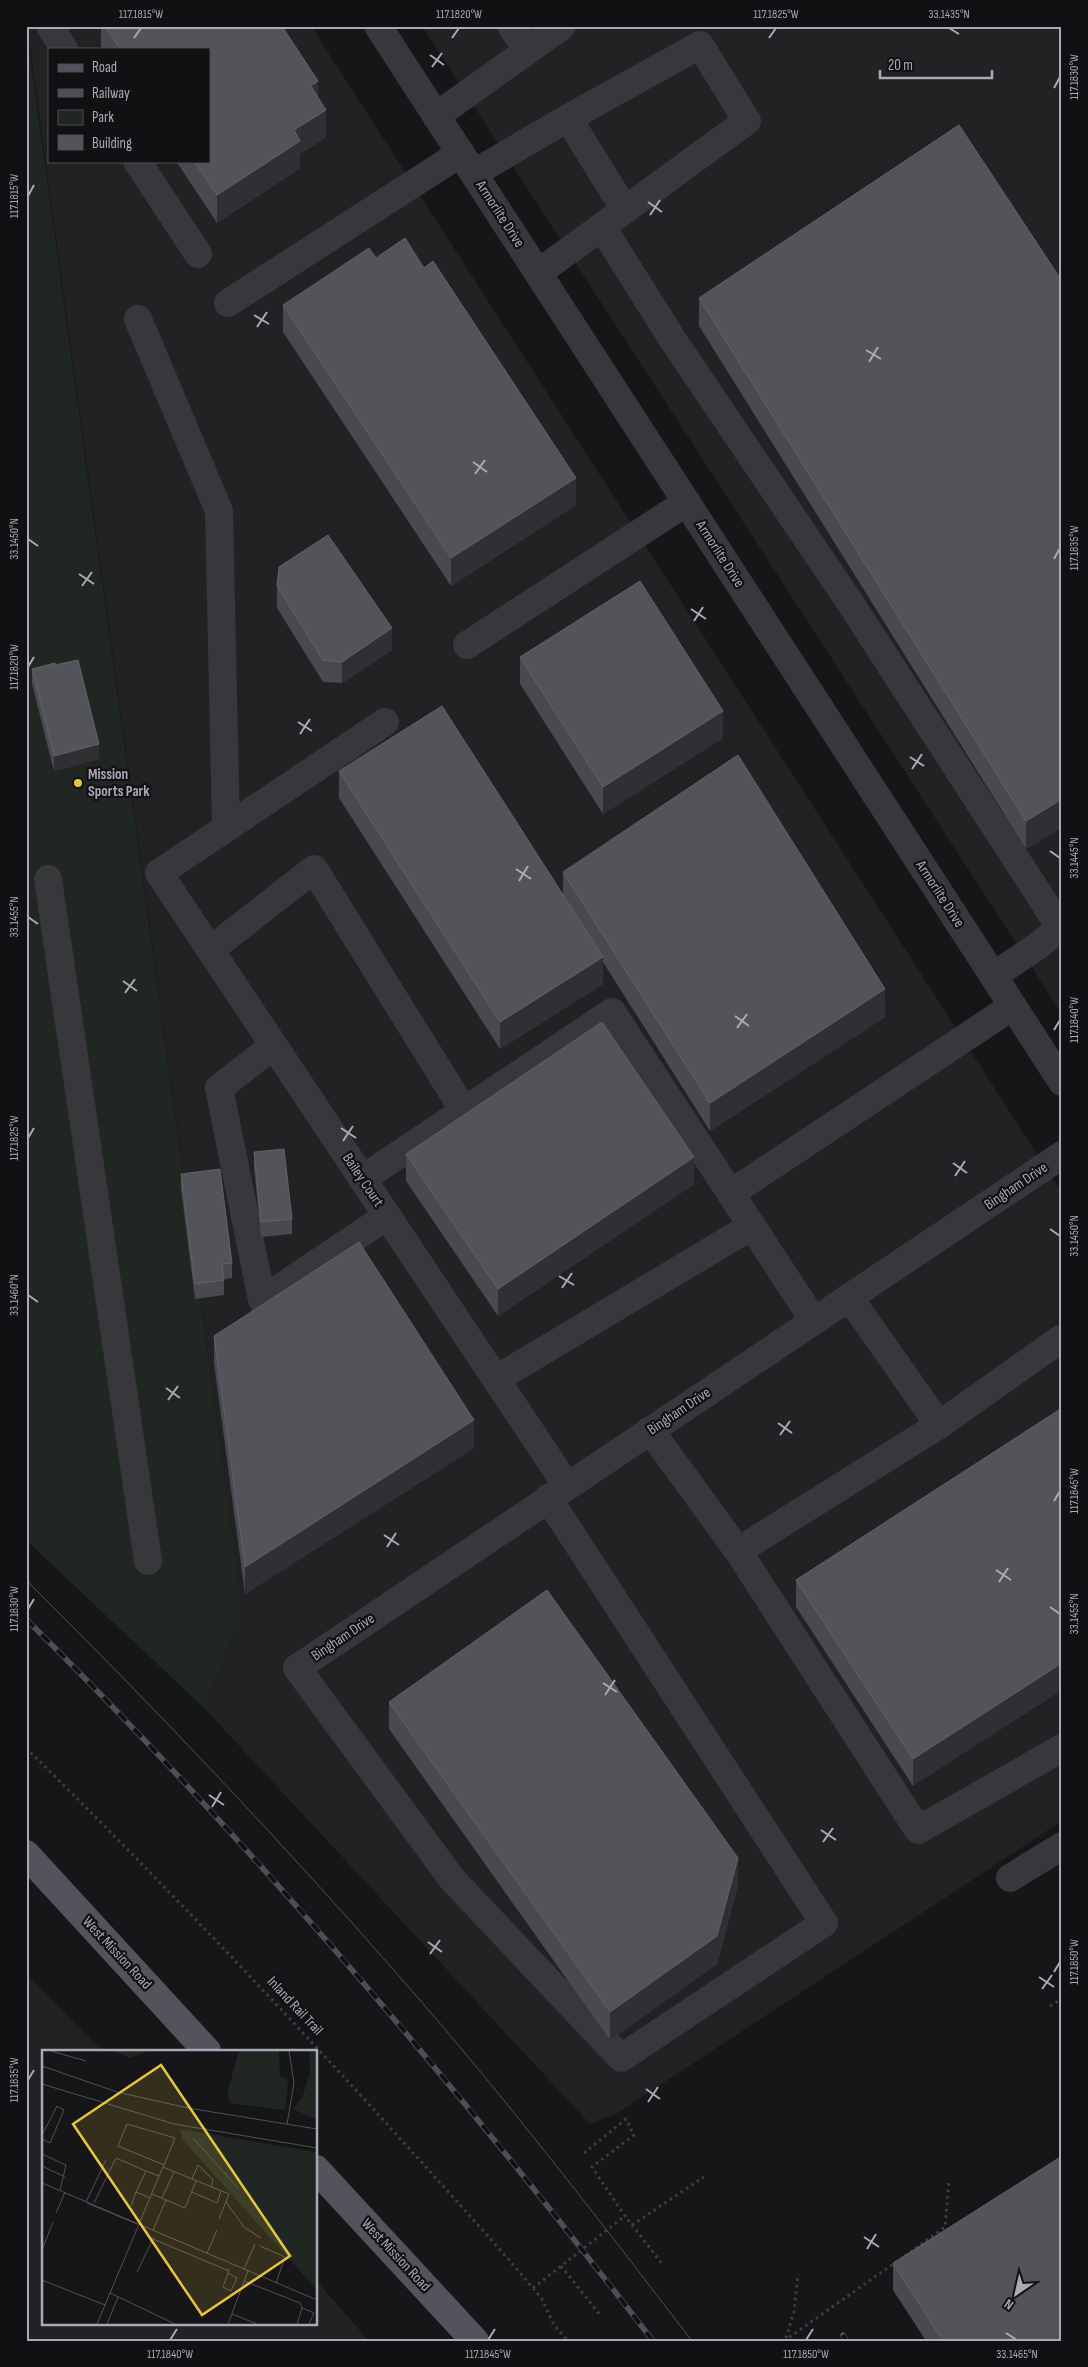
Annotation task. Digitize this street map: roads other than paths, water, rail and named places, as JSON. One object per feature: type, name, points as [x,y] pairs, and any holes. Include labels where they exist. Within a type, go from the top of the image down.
[{"type":"main road","name":"West Mission Road","points":[[26,1854],[207,2050]]},
{"type":"main road","name":"West Mission Road","points":[[318,2171],[475,2341]]},
{"type":"street","points":[[50,26],[63,48]]},
{"type":"street","name":"Armorlite Drive","points":[[378,26],[1062,1082]]},
{"type":"street","points":[[511,26],[528,50]]},
{"type":"street","points":[[436,116],[562,26]]},
{"type":"street","points":[[228,303],[467,163],[568,118],[700,45],[746,121],[538,273]]},
{"type":"street","points":[[568,118],[625,210]]},
{"type":"street","points":[[139,162],[198,254]]},
{"type":"street","points":[[602,227],[673,340],[849,601],[1061,926],[1039,945],[993,976]]},
{"type":"street","points":[[138,319],[219,511],[226,828]]},
{"type":"street","points":[[467,645],[686,502]]},
{"type":"street","points":[[226,828],[385,722]]},
{"type":"street","name":"Bailey Court","points":[[226,828],[159,873],[496,1379],[557,1492],[824,1923],[621,2058],[452,1879],[296,1668]]},
{"type":"street","points":[[210,950],[314,868],[464,1111]]},
{"type":"street","points":[[48,879],[148,1561]]},
{"type":"street","points":[[731,1194],[1013,1006]]},
{"type":"street","points":[[362,1179],[612,1012],[814,1321]]},
{"type":"street","points":[[273,1046],[219,1088],[262,1300],[387,1216]]},
{"type":"street","name":"Bingham Drive","points":[[296,1668],[1062,1155]]},
{"type":"street","points":[[496,1379],[752,1226]]},
{"type":"street","points":[[849,1297],[939,1425]]},
{"type":"street","points":[[738,1551],[939,1425],[1062,1338]]},
{"type":"street","points":[[650,1430],[738,1551],[918,1830],[1062,1748]]},
{"type":"street","points":[[1010,1878],[1062,1846]]},
{"type":"tram line","points":[[26,1580],[216,1775],[399,1976],[512,2110],[692,2341]]},
{"type":"railway","points":[[26,1619],[192,1791],[352,1970],[505,2153],[653,2341]]},
{"type":"railway","points":[[843,2335],[846,2341]]},
{"type":"place","name":"Mission Sports Park","points":[[78,783]]}]
